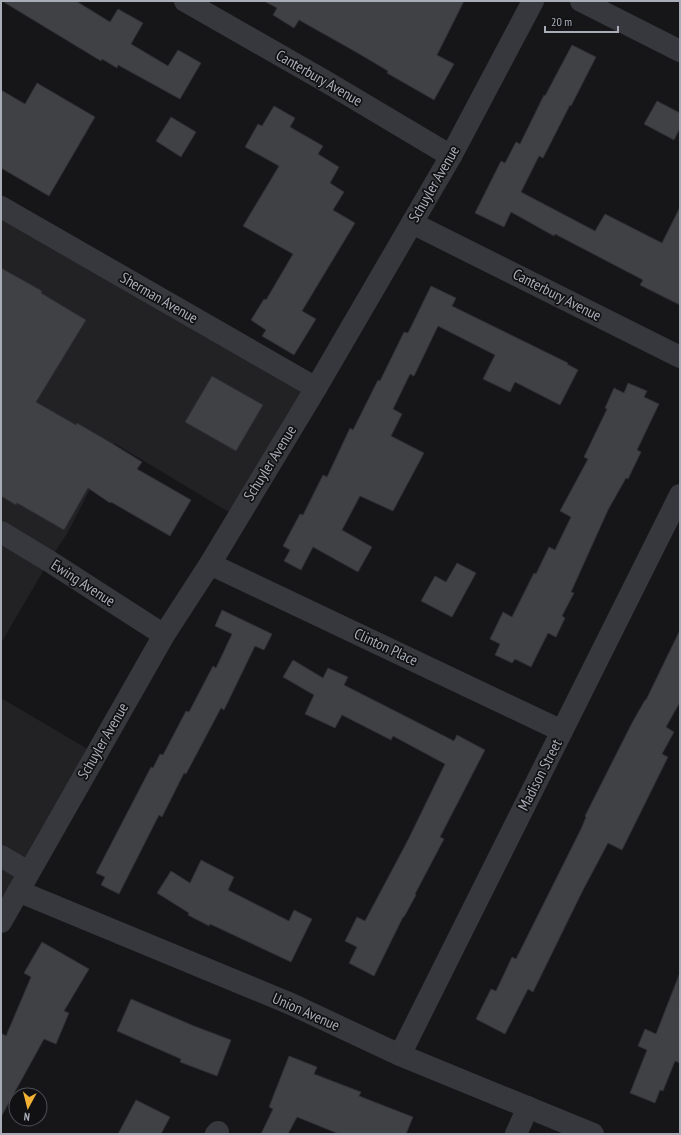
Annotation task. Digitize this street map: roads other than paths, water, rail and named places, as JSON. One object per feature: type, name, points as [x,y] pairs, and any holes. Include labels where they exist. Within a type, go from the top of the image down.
[{"type":"street","name":"Canterbury Avenue","points":[[185,1],[325,81],[451,156]]},
{"type":"street","name":"Schuyler Avenue","points":[[1,922],[28,872],[164,635],[210,564],[316,388],[451,156],[533,1]]},
{"type":"street","points":[[580,1],[680,51]]},
{"type":"street","name":"Sherman Avenue","points":[[1,207],[316,388]]},
{"type":"street","name":"Canterbury Avenue","points":[[412,223],[680,357]]},
{"type":"street","name":"Madison Street","points":[[400,1055],[680,494]]},
{"type":"street","name":"Ewing Avenue","points":[[1,532],[164,635]]},
{"type":"street","name":"Clinton Place","points":[[210,564],[562,731]]},
{"type":"street","points":[[1,856],[28,872]]},
{"type":"street","name":"Union Avenue","points":[[18,891],[291,1004],[400,1055],[593,1134]]},
{"type":"street","points":[[516,1134],[528,1107]]}]
